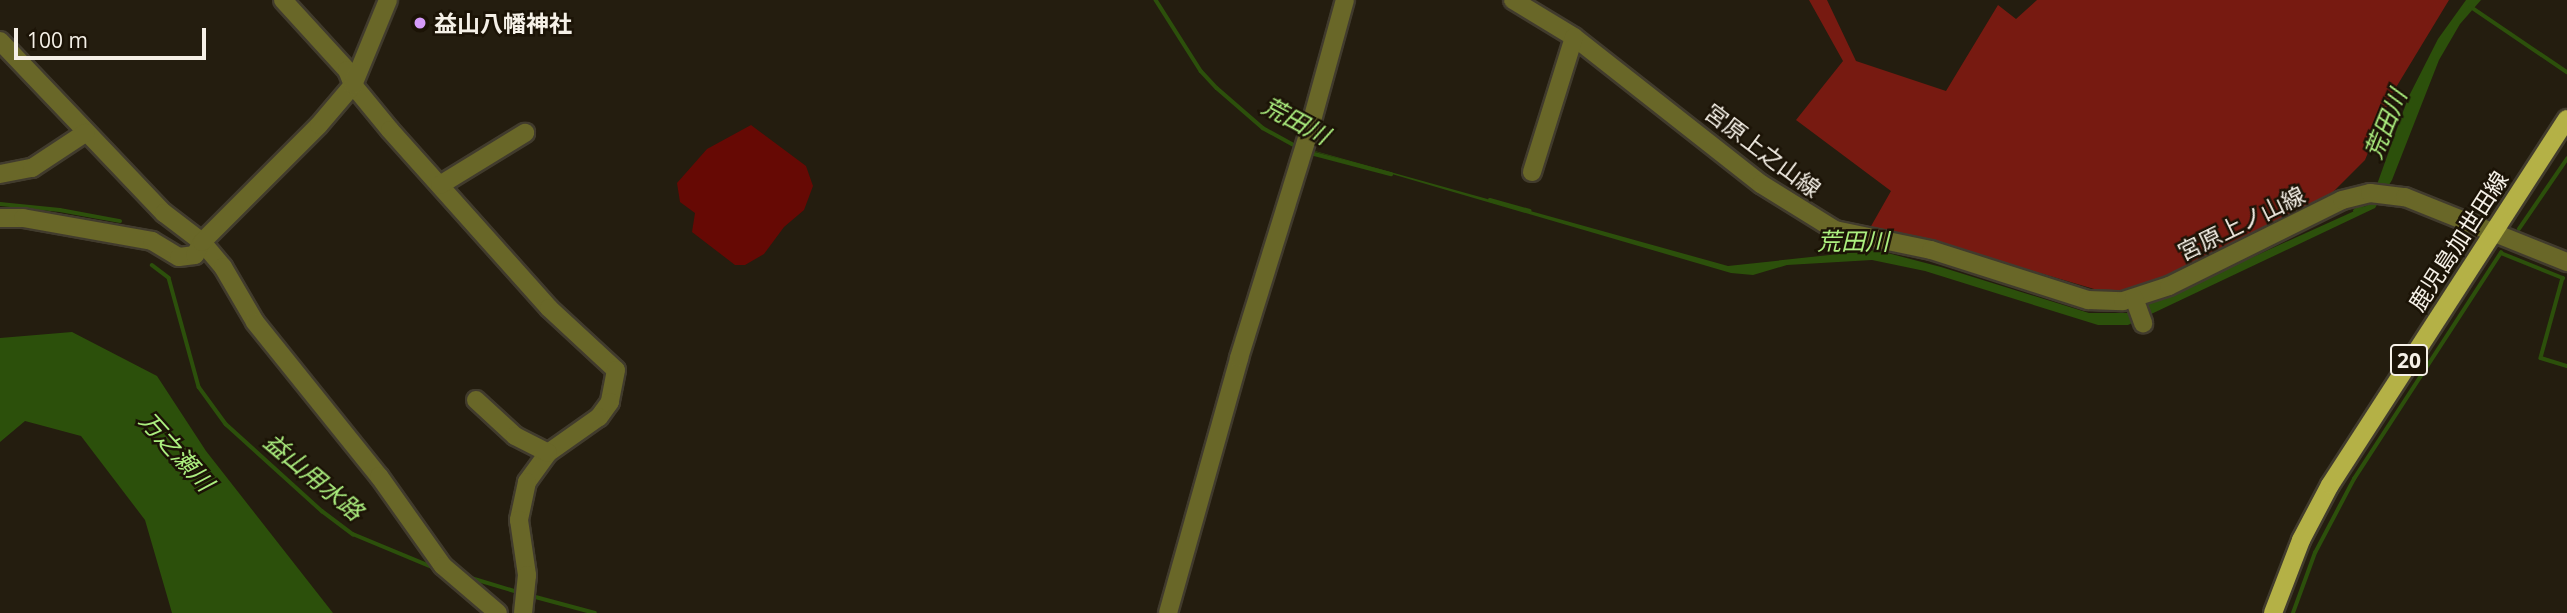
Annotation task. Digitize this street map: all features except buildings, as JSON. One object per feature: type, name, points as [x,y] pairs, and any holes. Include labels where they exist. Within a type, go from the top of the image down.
[{"type":"main road","name":"鹿児島加世田線","points":[[2273,613],[2301,540],[2330,485],[2567,118]]},
{"type":"street","points":[[284,0],[346,70],[353,85],[549,308],[616,370],[610,402],[599,417],[548,453],[536,467],[521,499],[519,520],[527,575],[524,599]]},
{"type":"street","points":[[0,218],[23,218],[152,242],[179,257],[195,255],[202,242],[319,125],[353,85],[388,0]]},
{"type":"street","points":[[1168,613],[1239,358],[1308,135],[1345,0]]},
{"type":"street","name":"宮原上之山線","points":[[1513,0],[1574,37],[1762,184],[1835,230],[1854,236],[1914,245],[2088,300],[2109,302],[2134,298]]},
{"type":"street","points":[[1532,172],[1574,37]]},
{"type":"street","points":[[0,41],[164,213],[202,242],[223,267],[255,323],[379,476],[443,566],[498,613]]},
{"type":"street","points":[[0,174],[32,168],[85,133]]},
{"type":"street","points":[[440,185],[525,133]]},
{"type":"street","name":"宮原上ノ山線","points":[[2134,298],[2169,286],[2342,200],[2370,193],[2405,197],[2492,233]]},
{"type":"street","points":[[2492,233],[2567,262]]},
{"type":"street","points":[[2134,298],[2143,323]]},
{"type":"street","points":[[476,400],[515,436],[548,453]]},
{"type":"shaded area","points":[[1809,0],[1827,0],[1856,61],[1946,91],[1998,5],[2016,19],[2037,0],[2449,0],[2392,94],[2365,160],[2327,198],[2133,295],[2118,296],[1955,248],[1870,228],[1891,191],[1796,120],[1843,61]]},
{"type":"shaded area","points":[[751,125],[806,166],[813,186],[804,210],[784,227],[764,254],[745,265],[735,265],[692,232],[695,213],[680,202],[677,183],[707,149]]},
{"type":"water","points":[[2466,0],[2481,0],[2460,24],[2439,60],[2392,180],[2375,208],[2128,325],[2098,325],[1925,271],[1872,260],[1787,265],[1753,275],[1731,273],[1279,141],[1728,266],[1876,250],[1941,267],[2089,313],[2129,313],[2370,204],[2408,98],[2438,39]]},
{"type":"water","name":"万之瀬川","points":[[72,332],[157,376],[206,451],[333,613],[172,613],[145,520],[81,436],[25,421],[0,442],[0,338]]},
{"type":"waterway","name":"荒田川","points":[[1156,0],[1201,71],[1217,88],[1263,128],[1297,147]]},
{"type":"waterway","points":[[2471,7],[2567,72]]},
{"type":"waterway","name":"荒田川","points":[[1307,152],[1391,174]]},
{"type":"waterway","points":[[2519,229],[2567,159]]},
{"type":"waterway","name":"荒田川","points":[[1490,200],[1530,211]]},
{"type":"waterway","name":"荒田川","points":[[2355,211],[2369,201]]},
{"type":"waterway","name":"益山用水路","points":[[0,204],[60,210],[120,221]]},
{"type":"waterway","points":[[2293,613],[2315,553],[2354,479],[2501,253],[2563,278],[2541,358],[2567,366]]},
{"type":"waterway","name":"益山用水路","points":[[152,265],[169,278],[199,387],[226,424],[322,511],[353,534],[437,569]]},
{"type":"waterway","name":"益山用水路","points":[[468,577],[521,593]]},
{"type":"waterway","name":"益山用水路","points":[[532,596],[595,613]]},
{"type":"place","name":"益山八幡神社","points":[[420,23]]}]
